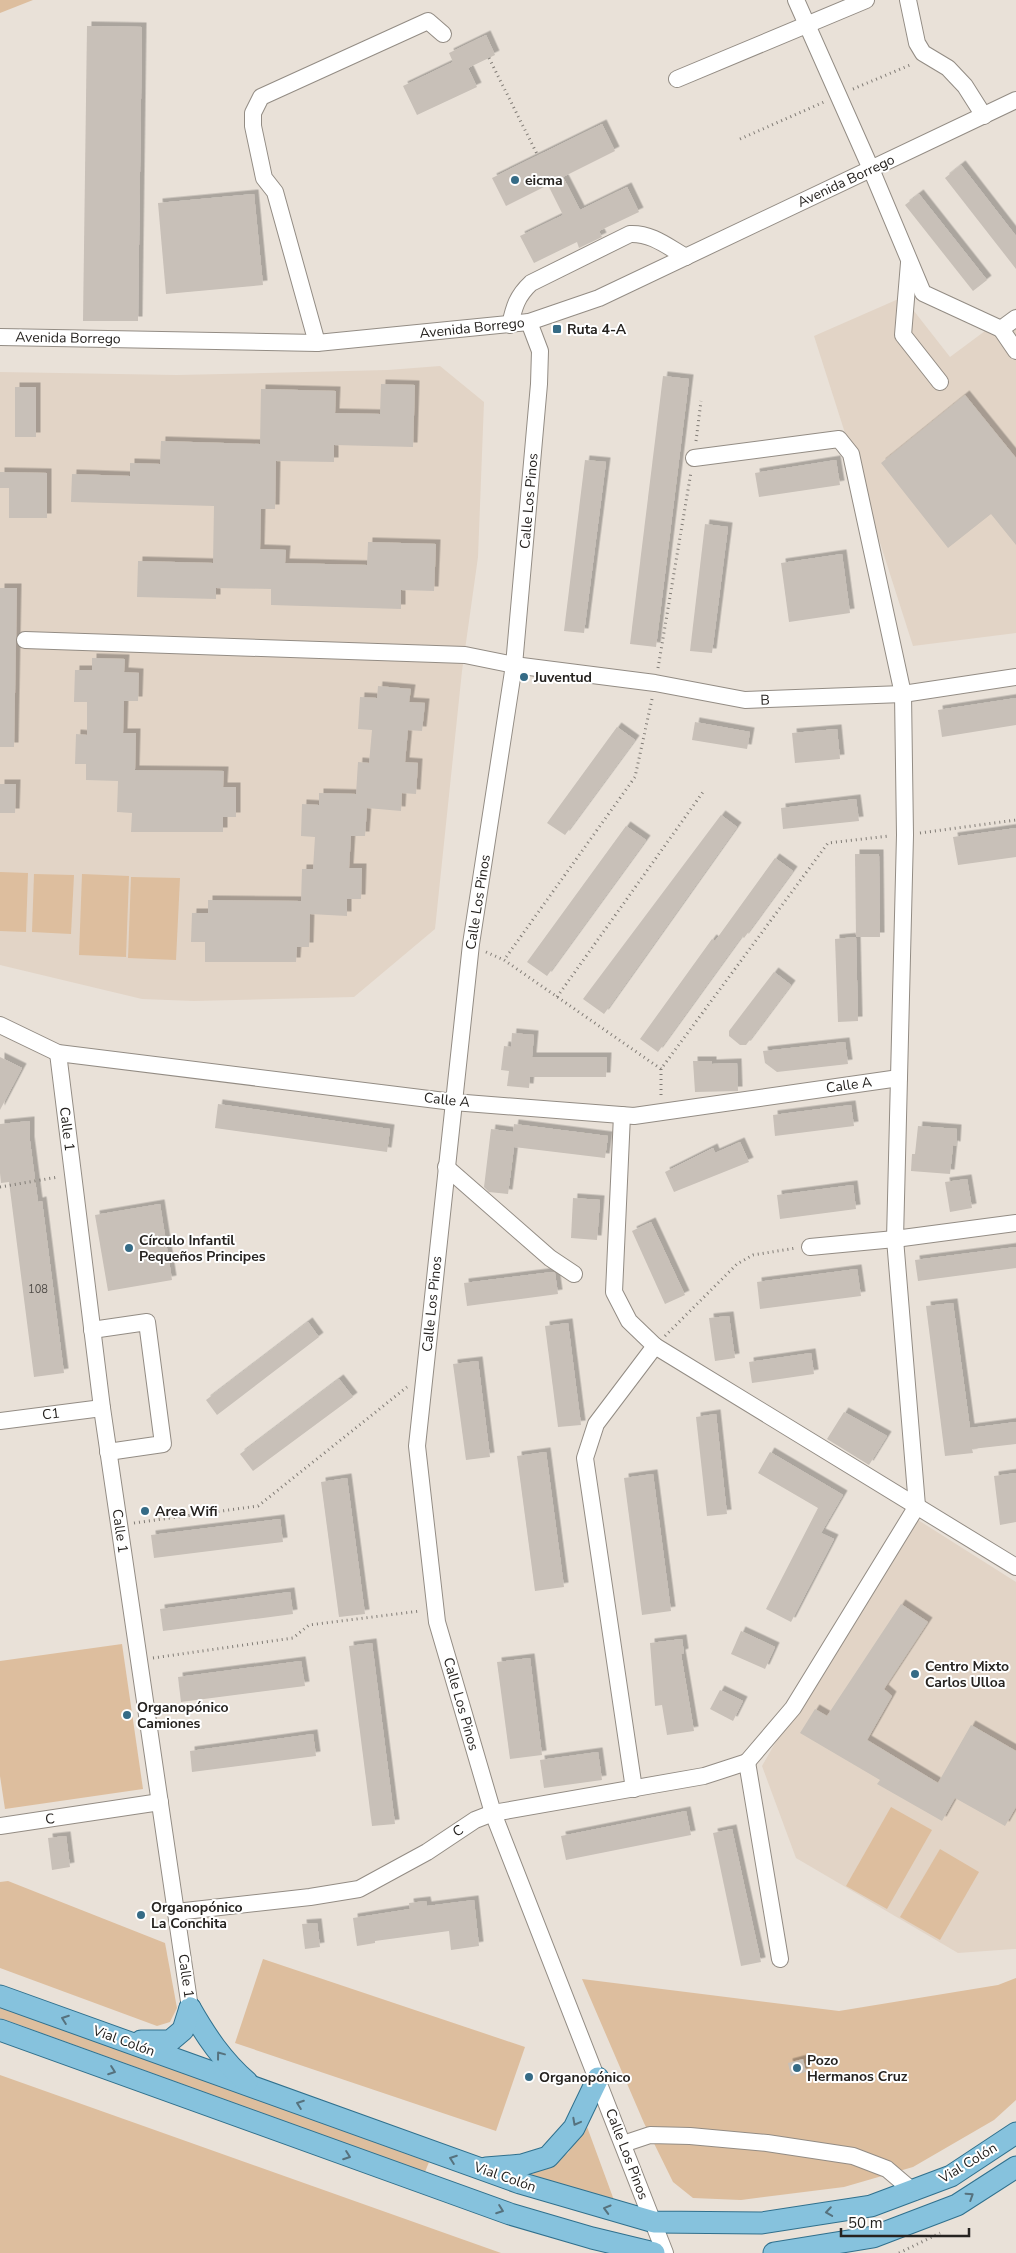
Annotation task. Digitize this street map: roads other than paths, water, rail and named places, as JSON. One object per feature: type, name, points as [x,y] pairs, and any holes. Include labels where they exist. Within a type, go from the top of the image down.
[{"type":"main road","name":"Vial Colón","points":[[0,1996],[520,2183],[654,2222],[762,2223],[871,2206],[914,2192],[951,2176],[1016,2133]]},
{"type":"main road","points":[[118,2038],[151,2043],[170,2041],[183,2030],[190,2008]]},
{"type":"main road","points":[[190,2008],[205,2035],[227,2064],[255,2088]]},
{"type":"main road","points":[[0,2030],[510,2214],[592,2238],[654,2253]]},
{"type":"main road","points":[[480,2169],[522,2165],[548,2157],[574,2128],[598,2078]]},
{"type":"main road","name":"Vial Colón","points":[[785,2252],[873,2237],[957,2205],[1016,2167]]},
{"type":"main road","points":[[592,2238],[612,2253]]},
{"type":"street","points":[[796,0],[871,169],[923,293],[1001,329],[1016,351]]},
{"type":"street","points":[[677,79],[866,0]]},
{"type":"street","points":[[908,0],[916,43],[924,53],[948,68],[965,86],[984,116]]},
{"type":"street","points":[[318,343],[275,192],[264,178],[253,126],[253,113],[262,96],[428,22],[443,34]]},
{"type":"street","name":"Avenida Borrego","points":[[0,337],[318,343],[529,322],[599,298],[1016,100]]},
{"type":"street","points":[[510,325],[520,293],[531,283],[630,234],[642,234],[651,237],[686,257]]},
{"type":"street","points":[[909,261],[903,335],[940,382]]},
{"type":"street","points":[[1001,329],[1016,318]]},
{"type":"street","name":"Calle Los Pinos","points":[[529,322],[540,351],[539,376],[514,665],[471,944],[452,1102],[417,1446],[437,1622],[493,1813],[665,2253]]},
{"type":"street","points":[[694,458],[839,438],[851,454],[903,694],[905,835],[895,1239],[917,1506],[793,1708],[746,1762],[780,1959]]},
{"type":"street","name":"B","points":[[26,640],[465,654],[514,665],[655,684],[745,700],[903,694],[1016,677]]},
{"type":"street","name":"Calle A","points":[[0,1025],[58,1053],[452,1102],[634,1116],[899,1078]]},
{"type":"street","name":"Calle 1","points":[[58,1053],[108,1452],[190,2008]]},
{"type":"street","points":[[622,1115],[614,1292],[629,1321],[655,1346],[1016,1567]]},
{"type":"street","points":[[446,1167],[550,1258],[574,1274]]},
{"type":"street","points":[[810,1247],[895,1239],[1016,1223]]},
{"type":"street","points":[[92,1330],[147,1322],[163,1444],[108,1452]]},
{"type":"street","points":[[634,1790],[585,1458],[596,1424],[655,1346]]},
{"type":"street","name":"C1","points":[[0,1421],[102,1408]]},
{"type":"street","name":"C","points":[[176,1912],[310,1898],[359,1889],[427,1852],[475,1820],[493,1813],[634,1790],[704,1776],[746,1762]]},
{"type":"street","name":"C","points":[[0,1826],[160,1802]]},
{"type":"street","points":[[623,2144],[650,2136],[690,2136],[767,2143],[853,2156],[886,2168],[914,2192]]},
{"type":"place","name":"eicma","points":[[515,180]]},
{"type":"place","name":"Ruta 4-A","points":[[557,329]]},
{"type":"place","name":"Juventud","points":[[524,677]]},
{"type":"place","name":"Círculo Infantil Pequeños Principes","points":[[129,1248]]},
{"type":"place","name":"Area Wifi","points":[[145,1511]]},
{"type":"place","name":"Centro Mixto Carlos Ulloa","points":[[915,1674]]},
{"type":"place","name":"Organopónico Camiones","points":[[127,1715]]},
{"type":"place","name":"Organopónico La Conchita","points":[[141,1915]]},
{"type":"place","name":"Pozo Hermanos Cruz","points":[[797,2068]]},
{"type":"place","name":"Organopónico","points":[[529,2077]]}]
